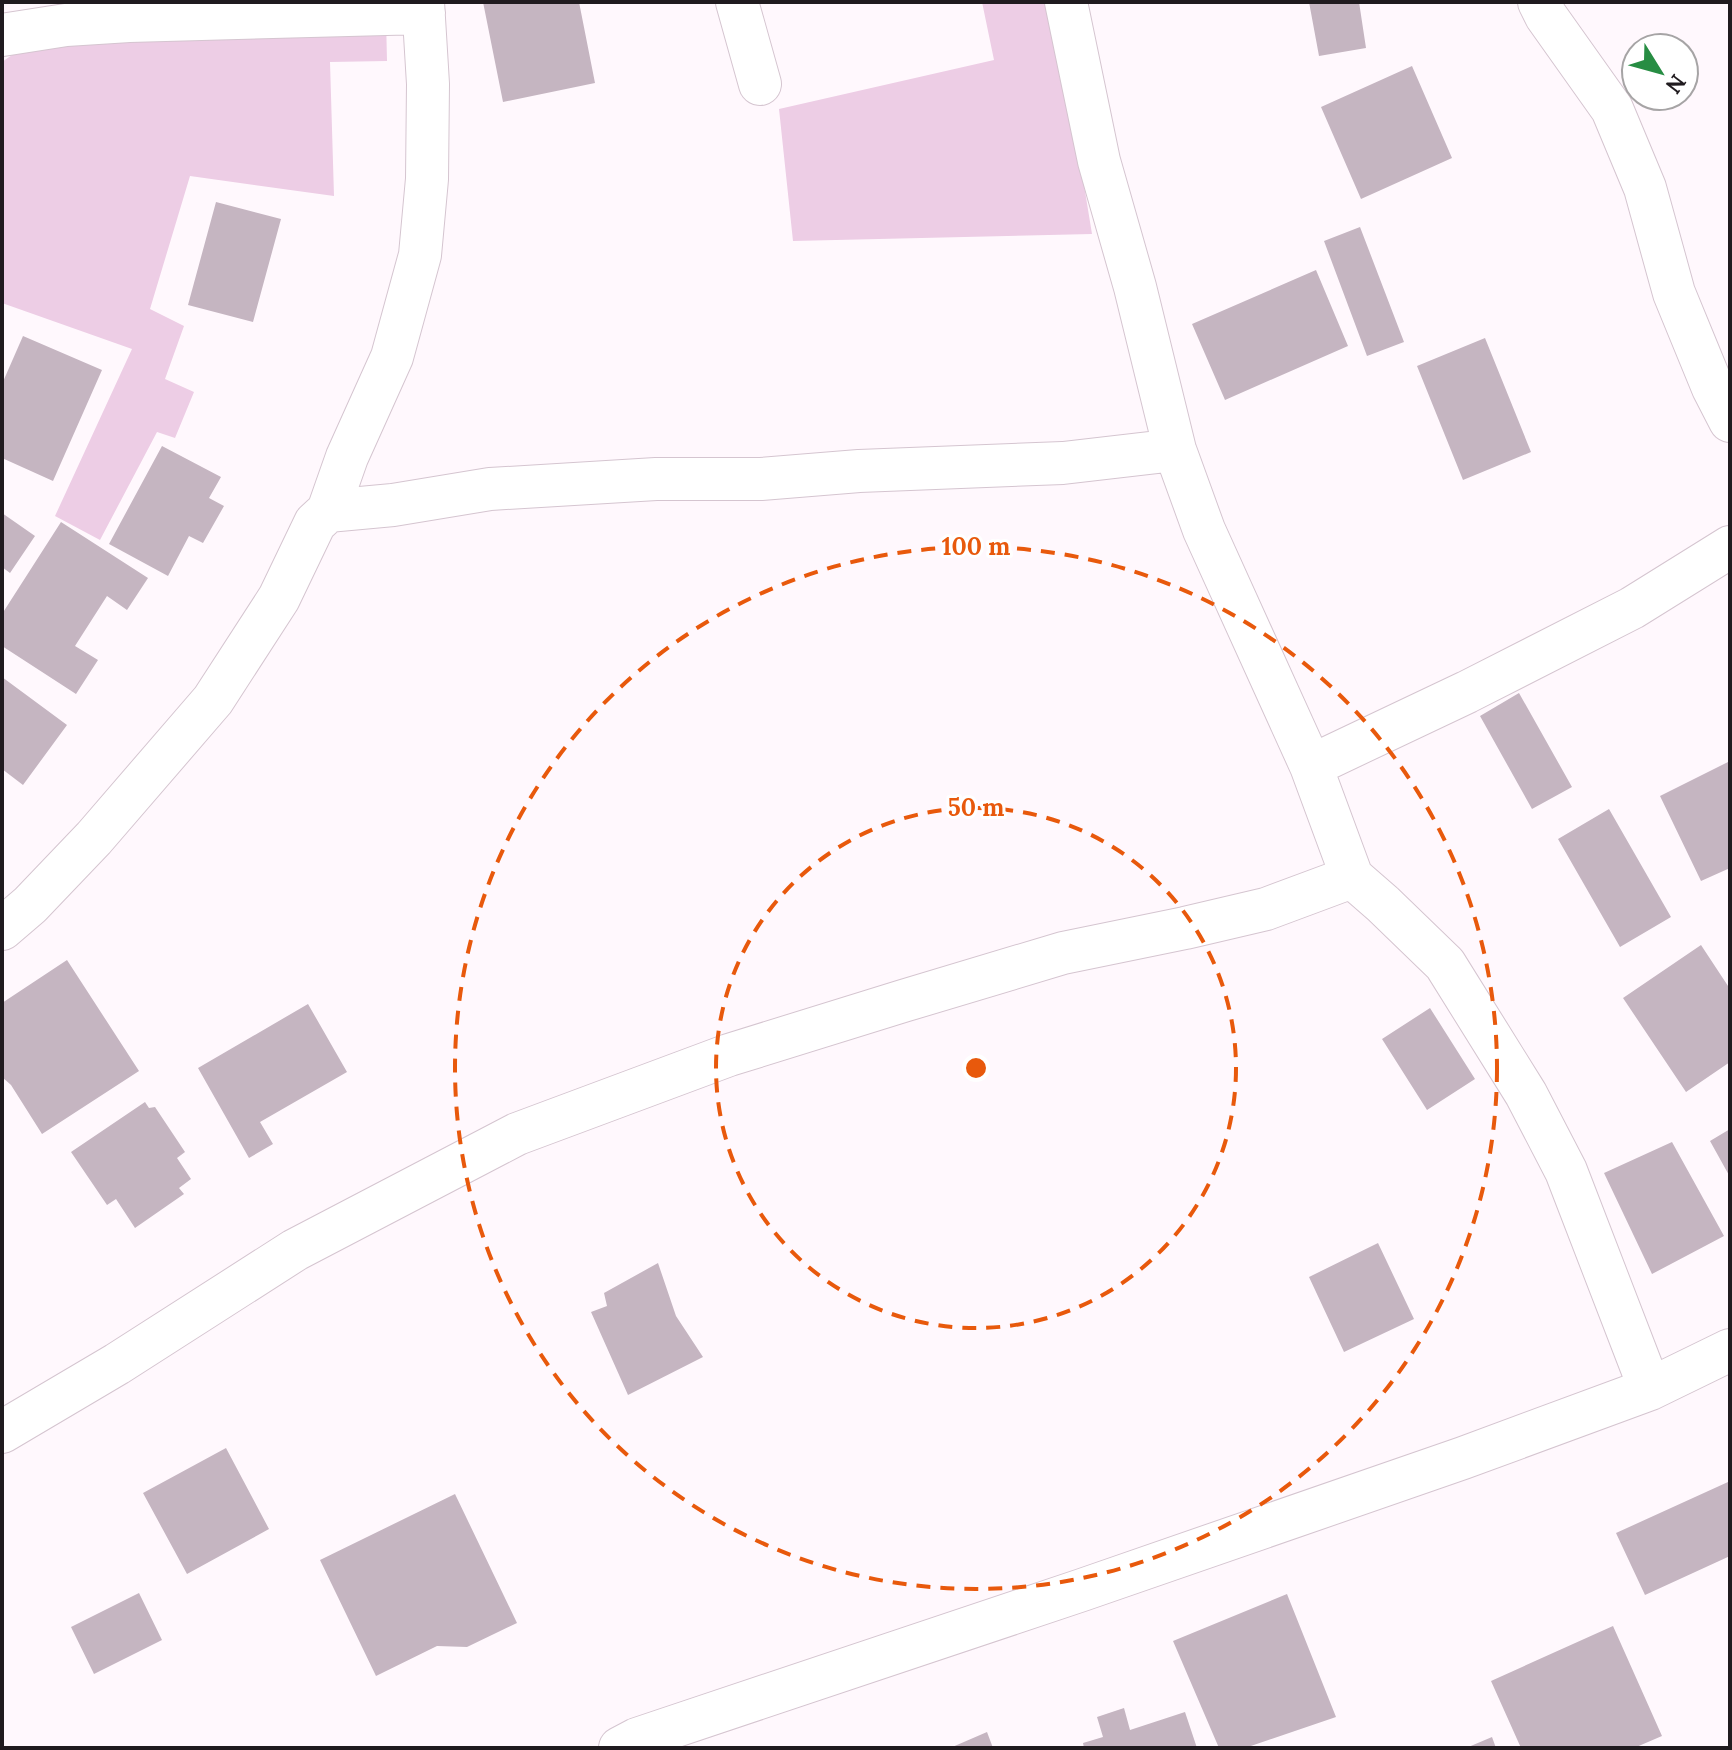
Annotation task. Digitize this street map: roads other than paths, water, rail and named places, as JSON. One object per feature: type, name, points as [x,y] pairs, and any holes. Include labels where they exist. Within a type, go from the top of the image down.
[{"type":"street","points":[[737,2],[760,84]]},
{"type":"street","points":[[1066,2],[1099,161],[1135,287],[1175,450],[1204,530],[1311,766],[1352,877],[1445,964],[1526,1094],[1566,1171],[1650,1389]]},
{"type":"street","points":[[1539,2],[1612,109],[1645,188],[1674,293],[1730,421]]},
{"type":"street","points":[[2,35],[66,25],[424,8],[428,84],[427,179],[420,255],[392,357],[347,457],[328,511],[315,523],[279,598],[213,700],[94,838],[30,905],[2,929]]},
{"type":"street","points":[[328,511],[393,505],[490,489],[656,479],[761,479],[859,471],[1063,463],[1175,450]]},
{"type":"street","points":[[1311,766],[1467,692],[1632,608],[1730,547]]},
{"type":"street","points":[[2,1432],[117,1364],[295,1250],[517,1134],[729,1055],[903,1001],[1063,953],[1266,909],[1352,877]]},
{"type":"street","points":[[620,1748],[637,1739],[1250,1533],[1650,1389],[1730,1350]]}]
